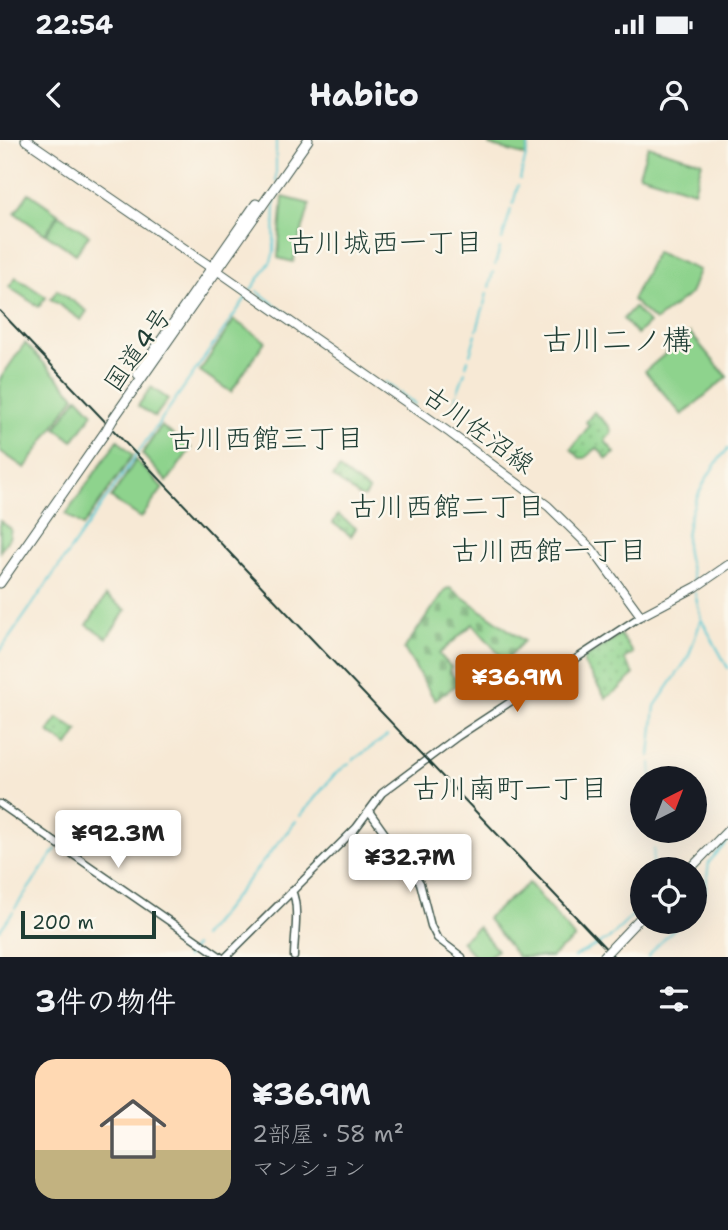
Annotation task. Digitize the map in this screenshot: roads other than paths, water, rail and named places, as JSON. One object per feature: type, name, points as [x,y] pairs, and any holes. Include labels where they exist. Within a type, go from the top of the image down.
[{"type":"highway","points":[[26,140],[215,269]]},
{"type":"highway","name":"国道4号","points":[[275,183],[301,140]]},
{"type":"highway","name":"国道4号","points":[[0,572],[308,140]]},
{"type":"highway","name":"国道4号","points":[[0,583],[104,428]]},
{"type":"main road","name":"古川佐沼線","points":[[215,269],[450,433],[548,506],[592,549],[640,616]]},
{"type":"main road","points":[[640,616],[694,588],[728,565]]},
{"type":"main road","points":[[702,857],[728,830]]},
{"type":"main road","points":[[603,957],[630,929]]},
{"type":"street","points":[[0,804],[223,957],[356,828],[382,793],[457,737],[640,616]]},
{"type":"street","points":[[369,811],[420,883],[431,926],[437,938],[462,957]]},
{"type":"street","points":[[292,891],[297,904],[293,957]]},
{"type":"waterway","points":[[276,140],[276,181]]},
{"type":"waterway","points":[[520,179],[530,140]]},
{"type":"waterway","points":[[513,204],[518,185]]},
{"type":"waterway","points":[[251,290],[274,252],[275,194]]},
{"type":"waterway","points":[[502,240],[511,209]]},
{"type":"waterway","points":[[495,265],[500,248]]},
{"type":"waterway","points":[[489,287],[493,272]]},
{"type":"waterway","points":[[257,291],[290,316]]},
{"type":"waterway","points":[[484,305],[487,293]]},
{"type":"waterway","points":[[0,651],[248,295]]},
{"type":"waterway","points":[[477,330],[483,308]]},
{"type":"waterway","points":[[470,354],[476,334]]},
{"type":"waterway","points":[[466,366],[468,360]]},
{"type":"waterway","points":[[458,391],[465,372]]},
{"type":"waterway","points":[[385,382],[397,391]]},
{"type":"waterway","points":[[400,393],[415,404]]},
{"type":"waterway","points":[[452,409],[457,394]]},
{"type":"waterway","points":[[694,584],[686,545],[689,520],[705,481],[728,449]]},
{"type":"waterway","points":[[695,593],[701,619],[728,668]]},
{"type":"waterway","points":[[650,756],[655,706],[688,658],[701,620]]},
{"type":"waterway","points":[[353,760],[387,736]]},
{"type":"waterway","points":[[300,816],[334,775],[349,763]]},
{"type":"waterway","points":[[202,937],[296,821]]},
{"type":"waterway","points":[[707,878],[709,862],[728,841]]},
{"type":"waterway","points":[[15,908],[56,849]]},
{"type":"waterway","points":[[653,857],[654,849]]},
{"type":"waterway","points":[[0,930],[13,912]]},
{"type":"waterway","points":[[574,957],[610,938],[630,918]]},
{"type":"waterway","points":[[648,957],[669,934]]},
{"type":"waterway","points":[[186,957],[195,946]]},
{"type":"railway","points":[[0,311],[614,957]]},
{"type":"district","name":"古川城西一丁目","points":[[385,242]]},
{"type":"district","name":"古川二ノ構","points":[[617,339]]},
{"type":"district","name":"古川西館三丁目","points":[[266,438]]},
{"type":"district","name":"古川西館二丁目","points":[[447,506]]},
{"type":"district","name":"古川西館一丁目","points":[[549,550]]},
{"type":"district","name":"古川南町一丁目","points":[[510,788]]}]
